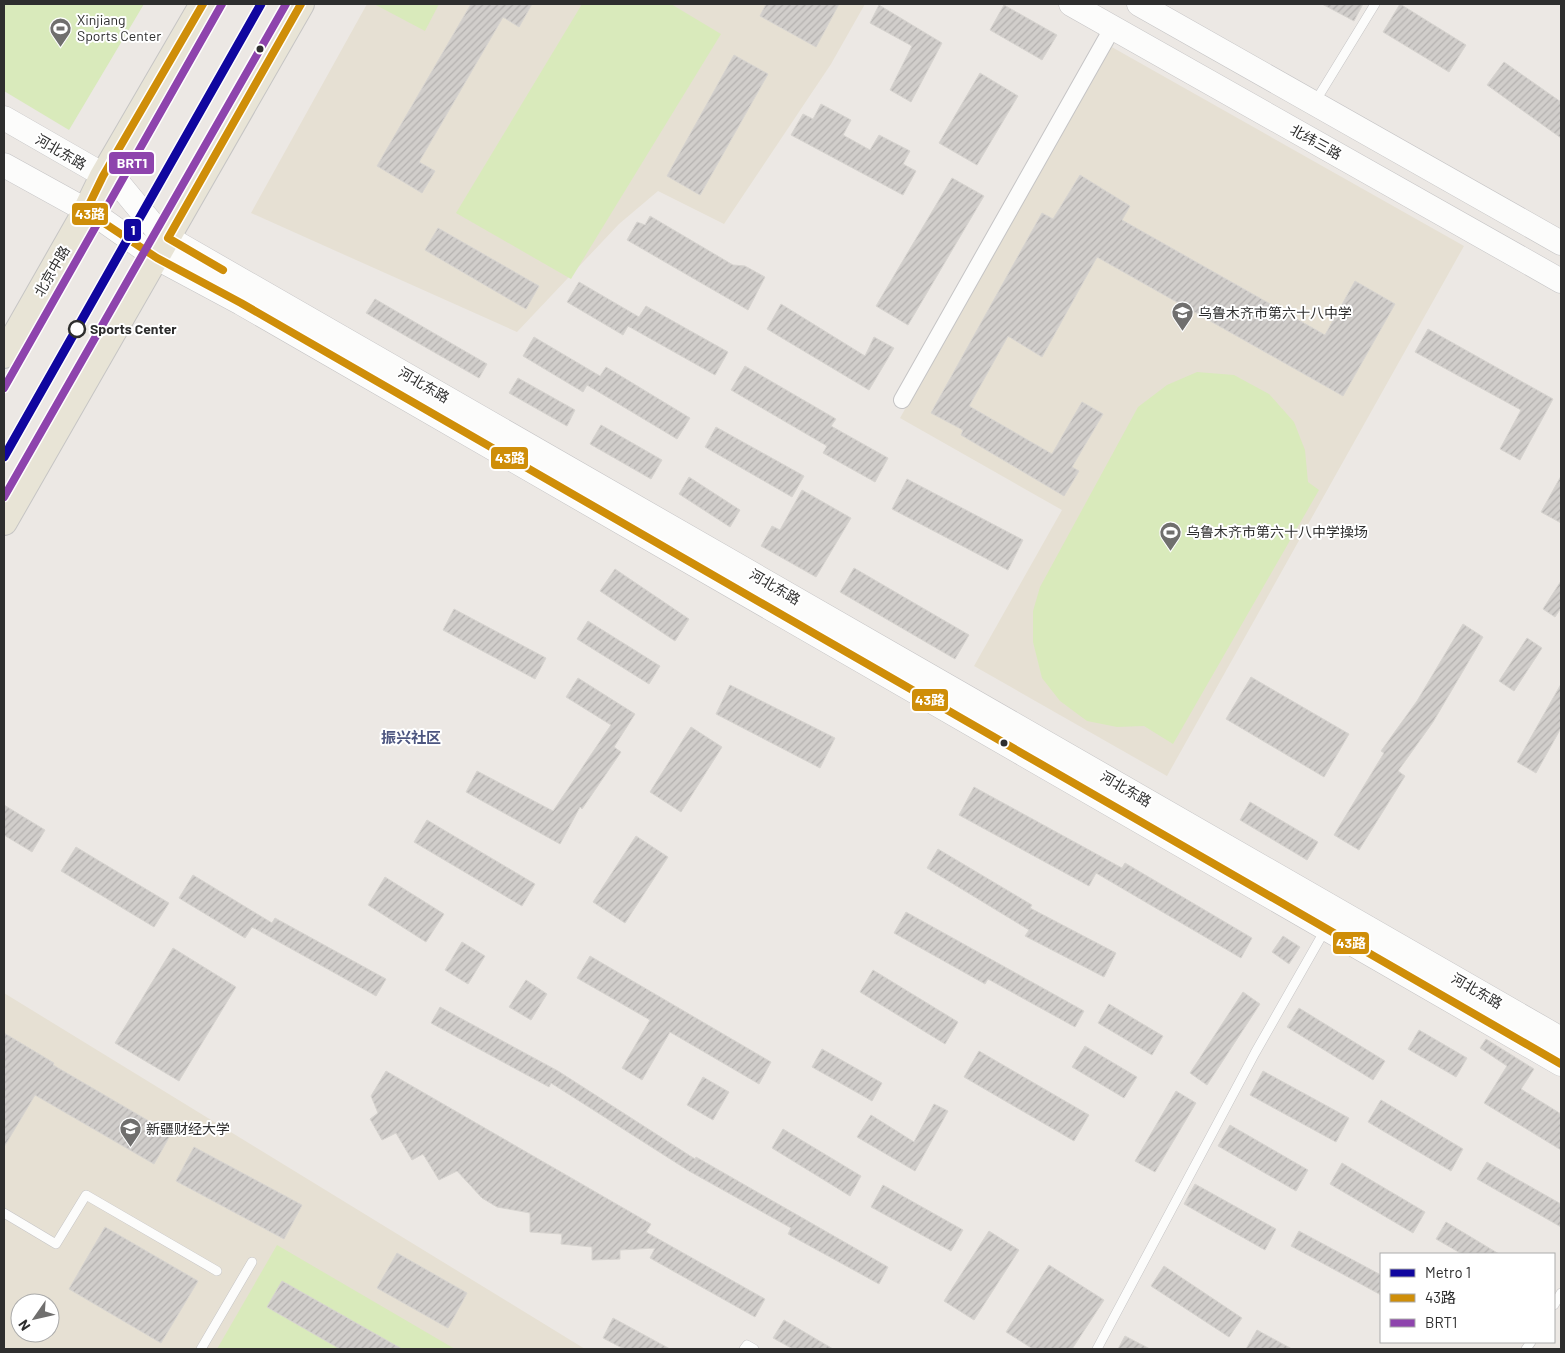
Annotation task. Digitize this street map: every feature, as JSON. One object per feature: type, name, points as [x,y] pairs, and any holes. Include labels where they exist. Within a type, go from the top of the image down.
[{"type":"main road","name":"北京中路","points":[[4,355],[93,214],[203,4]]},
{"type":"main road","points":[[4,522],[157,244],[194,190],[301,4]]},
{"type":"main road","name":"北纬三路","points":[[1071,4],[1558,272]]},
{"type":"main road","points":[[1139,4],[1561,243]]},
{"type":"main road","name":"河北东路","points":[[4,118],[111,180],[157,244],[1561,1039]]},
{"type":"main road","points":[[4,165],[93,214],[157,244],[249,308],[1561,1064]]},
{"type":"street","points":[[902,400],[1113,27]]},
{"type":"lane","points":[[111,180],[222,4]]},
{"type":"lane","points":[[4,497],[157,244],[286,4]]},
{"type":"lane","points":[[1315,103],[1374,4]]},
{"type":"lane","points":[[4,388],[93,214]]},
{"type":"lane","points":[[1098,1349],[1250,1062],[1326,927]]},
{"type":"lane","points":[[4,1213],[56,1244],[86,1195],[218,1272]]},
{"type":"lane","points":[[201,1349],[252,1262]]},
{"type":"lane","points":[[744,1349],[747,1345],[754,1349]]},
{"type":"shaded area","points":[[367,4],[865,4],[831,64],[724,224],[658,191],[619,224],[517,332],[251,213]]},
{"type":"shaded area","name":"乌鲁木齐市第六十八中学","points":[[1110,46],[1464,246],[1167,776],[974,666],[1062,510],[900,418]]},
{"type":"shaded area","name":"新疆财经大学","points":[[4,993],[585,1349],[4,1349]]},
{"type":"green space","name":"Xinjiang Sports Center","points":[[4,4],[144,4],[69,130],[4,91]]},
{"type":"green space","points":[[374,4],[439,4],[425,31]]},
{"type":"green space","points":[[582,4],[671,4],[721,34],[571,279],[456,213]]},
{"type":"green space","points":[[1197,372],[1234,375],[1269,394],[1294,422],[1305,450],[1308,482],[1319,490],[1173,744],[1144,726],[1117,727],[1087,721],[1060,701],[1042,678],[1033,642],[1033,611],[1040,587],[1138,407],[1167,385]]},
{"type":"green space","points":[[277,1245],[455,1349],[217,1349]]},
{"type":"building","points":[[471,4],[532,4],[519,27],[503,17],[419,162],[435,171],[422,193],[377,166]]},
{"type":"building","points":[[766,4],[839,4],[816,47],[760,16]]},
{"type":"building","points":[[1322,4],[1363,4],[1354,21]]},
{"type":"building","points":[[1400,4],[1466,45],[1449,72],[1383,32]]},
{"type":"building","points":[[879,5],[942,43],[911,102],[890,90],[912,46],[870,23]]},
{"type":"building","points":[[1004,5],[1057,35],[1042,60],[990,30]]},
{"type":"building","points":[[734,55],[768,74],[700,195],[667,176]]},
{"type":"building","points":[[1504,62],[1561,102],[1561,138],[1487,85]]},
{"type":"building","points":[[980,73],[1018,96],[977,165],[939,143]]},
{"type":"building","points":[[821,104],[851,120],[843,135],[870,150],[879,135],[910,151],[903,164],[916,171],[903,195],[791,135],[803,114],[813,119]]},
{"type":"building","points":[[1080,175],[1130,206],[1122,220],[1325,335],[1355,281],[1395,304],[1343,396],[1097,257],[1042,357],[1008,336],[969,406],[1052,454],[1082,402],[1103,414],[1072,467],[1079,471],[1064,496],[961,435],[963,430],[931,413],[1042,213],[1053,219]]},
{"type":"building","points":[[952,178],[984,196],[908,325],[876,306]]},
{"type":"building","points":[[650,216],[733,265],[745,266],[765,277],[748,310],[627,240],[637,222],[645,225]]},
{"type":"building","points":[[438,228],[539,286],[526,309],[425,250]]},
{"type":"building","points":[[579,282],[639,317],[646,306],[728,352],[715,375],[628,326],[623,335],[567,302]]},
{"type":"building","points":[[375,299],[487,364],[479,378],[366,313]]},
{"type":"building","points":[[781,304],[865,356],[874,337],[894,348],[869,390],[767,329]]},
{"type":"building","points":[[1428,329],[1553,399],[1520,460],[1500,449],[1521,410],[1415,352]]},
{"type":"building","points":[[534,337],[600,376],[606,367],[690,418],[677,439],[587,385],[583,392],[523,356]]},
{"type":"building","points":[[745,366],[836,419],[831,426],[888,458],[875,482],[823,453],[827,446],[731,390]]},
{"type":"building","points":[[518,378],[575,410],[567,426],[509,393]]},
{"type":"building","points":[[601,425],[662,460],[651,479],[590,444]]},
{"type":"building","points":[[716,427],[804,476],[792,497],[705,447]]},
{"type":"building","points":[[1561,476],[1561,523],[1541,512]]},
{"type":"building","points":[[689,477],[740,510],[730,527],[679,494]]},
{"type":"building","points":[[907,479],[1023,540],[1008,570],[892,509]]},
{"type":"building","points":[[802,490],[851,518],[816,577],[761,546],[772,526],[780,530]]},
{"type":"building","points":[[854,568],[969,635],[955,659],[840,592]]},
{"type":"building","points":[[615,569],[689,619],[675,641],[600,591]]},
{"type":"building","points":[[1561,581],[1561,608],[1555,617],[1543,609]]},
{"type":"building","points":[[454,609],[546,658],[535,679],[443,630]]},
{"type":"building","points":[[588,621],[660,666],[649,684],[577,639]]},
{"type":"building","points":[[1463,624],[1483,637],[1433,722],[1398,771],[1405,776],[1359,850],[1334,835],[1384,753],[1381,751],[1417,701]]},
{"type":"building","points":[[1527,638],[1542,648],[1514,691],[1499,681]]},
{"type":"building","points":[[1251,677],[1349,734],[1324,777],[1226,719]]},
{"type":"building","points":[[578,678],[635,714],[614,747],[621,752],[582,809],[580,807],[560,844],[466,792],[477,771],[553,811],[611,725],[566,697]]},
{"type":"building","points":[[1561,684],[1561,728],[1536,773],[1517,762]]},
{"type":"building","points":[[730,685],[835,738],[820,768],[716,714]]},
{"type":"building","points":[[691,727],[722,747],[681,812],[650,792]]},
{"type":"building","points":[[974,787],[1122,868],[1125,863],[1252,938],[1241,958],[1096,873],[1089,886],[959,815]]},
{"type":"building","points":[[1250,802],[1318,842],[1307,860],[1240,820]]},
{"type":"building","points":[[4,805],[45,830],[32,852],[4,835]]},
{"type":"building","points":[[427,820],[535,884],[522,906],[414,842]]},
{"type":"building","points":[[636,836],[668,857],[625,923],[593,902]]},
{"type":"building","points":[[76,847],[169,903],[154,927],[61,871]]},
{"type":"building","points":[[938,849],[1032,905],[1030,908],[1116,953],[1104,977],[1025,936],[1029,930],[927,868]]},
{"type":"building","points":[[193,875],[272,923],[275,918],[386,979],[376,996],[252,927],[245,938],[179,898]]},
{"type":"building","points":[[385,877],[444,914],[426,942],[368,905]]},
{"type":"building","points":[[906,912],[1084,1011],[1075,1027],[988,979],[985,984],[894,933]]},
{"type":"building","points":[[1283,936],[1300,947],[1289,964],[1272,952]]},
{"type":"building","points":[[462,942],[485,956],[468,984],[445,970]]},
{"type":"building","points":[[173,948],[236,987],[179,1081],[115,1043]]},
{"type":"building","points":[[590,956],[771,1062],[759,1084],[670,1032],[642,1080],[622,1068],[650,1020],[577,978]]},
{"type":"building","points":[[873,970],[958,1022],[945,1044],[860,992]]},
{"type":"building","points":[[526,980],[547,994],[531,1020],[509,1007]]},
{"type":"building","points":[[1243,992],[1260,1004],[1207,1085],[1190,1073]]},
{"type":"building","points":[[1109,1004],[1163,1036],[1152,1055],[1098,1023]]},
{"type":"building","points":[[440,1007],[558,1071],[695,1159],[696,1157],[888,1267],[879,1284],[788,1234],[791,1228],[689,1171],[551,1083],[549,1087],[431,1023]]},
{"type":"building","points":[[1299,1008],[1385,1061],[1373,1080],[1287,1027]]},
{"type":"building","points":[[1419,1030],[1467,1058],[1456,1077],[1408,1049]]},
{"type":"building","points":[[4,1033],[54,1063],[53,1065],[171,1134],[154,1164],[35,1095],[4,1147]]},
{"type":"building","points":[[1486,1039],[1534,1069],[1521,1089],[1561,1114],[1561,1150],[1484,1103],[1507,1066],[1480,1048]]},
{"type":"building","points":[[1085,1046],[1137,1077],[1124,1098],[1072,1067]]},
{"type":"building","points":[[822,1049],[882,1083],[872,1101],[812,1067]]},
{"type":"building","points":[[979,1051],[1089,1115],[1074,1141],[964,1077]]},
{"type":"building","points":[[386,1071],[651,1224],[646,1232],[765,1299],[755,1317],[650,1258],[655,1248],[620,1250],[620,1259],[592,1260],[592,1247],[561,1244],[562,1234],[530,1232],[530,1213],[497,1207],[482,1198],[457,1171],[439,1180],[423,1154],[412,1160],[396,1133],[382,1140],[370,1119],[378,1113],[371,1096]]},
{"type":"building","points":[[1263,1071],[1349,1118],[1336,1142],[1250,1095]]},
{"type":"building","points":[[703,1077],[729,1092],[713,1120],[687,1105]]},
{"type":"building","points":[[1176,1091],[1196,1103],[1155,1172],[1135,1161]]},
{"type":"building","points":[[1381,1100],[1463,1149],[1451,1171],[1368,1122]]},
{"type":"building","points":[[934,1104],[948,1111],[915,1171],[857,1137],[871,1115],[914,1142]]},
{"type":"building","points":[[1230,1125],[1308,1170],[1296,1191],[1218,1146]]},
{"type":"building","points":[[783,1129],[861,1176],[850,1196],[772,1148]]},
{"type":"building","points":[[194,1147],[302,1205],[284,1239],[176,1181]]},
{"type":"building","points":[[1487,1162],[1561,1204],[1561,1227],[1477,1179]]},
{"type":"building","points":[[1342,1163],[1425,1212],[1413,1233],[1330,1184]]},
{"type":"building","points":[[1195,1184],[1276,1229],[1265,1250],[1184,1204]]},
{"type":"building","points":[[883,1185],[963,1230],[951,1251],[871,1207]]},
{"type":"building","points":[[1446,1222],[1497,1253],[1460,1253],[1436,1239]]},
{"type":"building","points":[[105,1227],[198,1281],[161,1343],[69,1289]]},
{"type":"building","points":[[989,1231],[1019,1250],[974,1320],[944,1301]]},
{"type":"building","points":[[1299,1231],[1380,1274],[1380,1294],[1291,1246]]},
{"type":"building","points":[[397,1253],[467,1293],[448,1328],[377,1288]]},
{"type":"building","points":[[1049,1265],[1104,1300],[1072,1349],[1033,1349],[1006,1332]]},
{"type":"building","points":[[1164,1266],[1242,1318],[1229,1337],[1151,1286]]},
{"type":"building","points":[[282,1281],[402,1349],[340,1349],[267,1307]]},
{"type":"building","points":[[613,1318],[670,1349],[624,1349],[603,1338]]},
{"type":"building","points":[[784,1320],[833,1349],[793,1349],[773,1338]]},
{"type":"building","points":[[1257,1330],[1292,1349],[1246,1349]]},
{"type":"building","points":[[1125,1336],[1150,1349],[1118,1349]]},
{"type":"metro line","name":"1","points":[[4,457],[261,4]]},
{"type":"transit line","name":"43路","points":[[203,4],[103,176],[86,211],[157,258],[241,303],[1561,1064]]},
{"type":"transit line","name":"BRT1","points":[[4,388],[222,4]]},
{"type":"transit line","name":"BRT1","points":[[4,497],[286,4]]},
{"type":"transit line","name":"43路","points":[[223,270],[168,238],[301,4]]},
{"type":"place","name":"Xinjiang Sports Center","points":[[61,47]]},
{"type":"place","name":"Sports Center","points":[[77,329]]},
{"type":"place","name":"乌鲁木齐市第六十八中学","points":[[1182,332]]},
{"type":"place","name":"乌鲁木齐市第六十八中学操场","points":[[1170,551]]},
{"type":"place","name":"新疆财经大学","points":[[130,1148]]},
{"type":"district","name":"振兴社区","points":[[411,738]]}]
